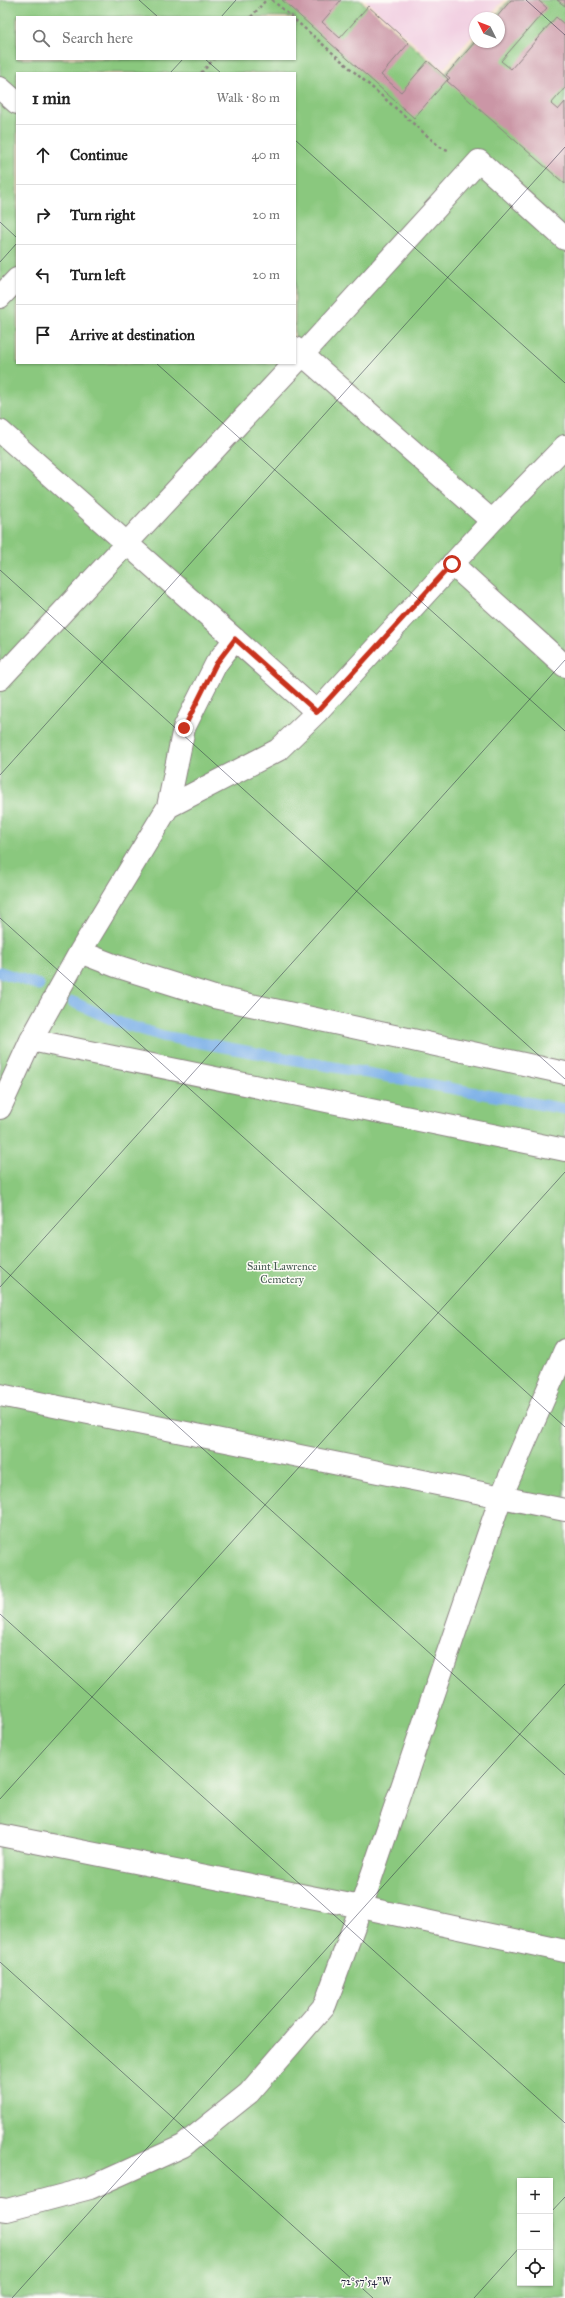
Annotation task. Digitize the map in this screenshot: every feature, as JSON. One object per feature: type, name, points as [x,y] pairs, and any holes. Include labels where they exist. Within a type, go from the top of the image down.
[{"type":"lane","points":[[0,88],[16,102]]},
{"type":"lane","points":[[492,521],[297,357],[479,162],[565,239]]},
{"type":"lane","points":[[0,297],[16,280]]},
{"type":"lane","points":[[0,679],[291,364]]},
{"type":"lane","points":[[0,430],[317,712]]},
{"type":"lane","points":[[168,807],[278,750],[317,712],[492,521],[565,446]]},
{"type":"lane","points":[[452,564],[565,666]]},
{"type":"lane","points":[[0,1108],[31,1040],[80,952],[168,807],[184,728],[216,664],[235,639]]},
{"type":"lane","points":[[80,952],[116,966],[214,997],[565,1073]]},
{"type":"lane","points":[[31,1040],[565,1150]]},
{"type":"lane","points":[[0,2209],[6,2210],[90,2188],[183,2146],[249,2093],[325,2005],[361,1907],[501,1497],[565,1350]]},
{"type":"lane","points":[[0,1395],[565,1510]]},
{"type":"lane","points":[[0,1835],[361,1907],[565,1950]]},
{"type":"path","points":[[252,16],[266,0]]},
{"type":"path","points":[[272,0],[291,16]]},
{"type":"path","points":[[296,21],[440,147],[479,162]]},
{"type":"path","points":[[202,72],[213,60]]},
{"type":"shaded area","points":[[365,0],[504,0],[493,12],[469,12],[469,40],[443,69]]},
{"type":"green space","name":"Saint Lawrence Cemetery","points":[[0,0],[360,0],[445,74],[469,46],[469,48],[505,48],[505,12],[499,12],[509,0],[565,0],[565,2298],[0,2298]]},
{"type":"building","points":[[282,0],[341,0],[322,22],[340,38],[368,6],[409,43],[381,75],[401,92],[428,61],[448,79],[414,118]]},
{"type":"building","points":[[511,0],[538,0],[547,8],[501,61],[511,69],[556,17],[565,25],[565,88],[551,104],[558,110],[565,102],[565,184],[447,81],[450,78],[446,75],[470,48],[505,48],[505,12],[501,12]]},
{"type":"building","points":[[557,0],[565,0],[565,6]]},
{"type":"waterway","points":[[0,972],[39,985]]},
{"type":"waterway","points":[[73,1002],[120,1023],[163,1036],[565,1109]]},
{"type":"route","points":[[184,728],[216,664],[235,639],[317,712],[452,564]]}]
